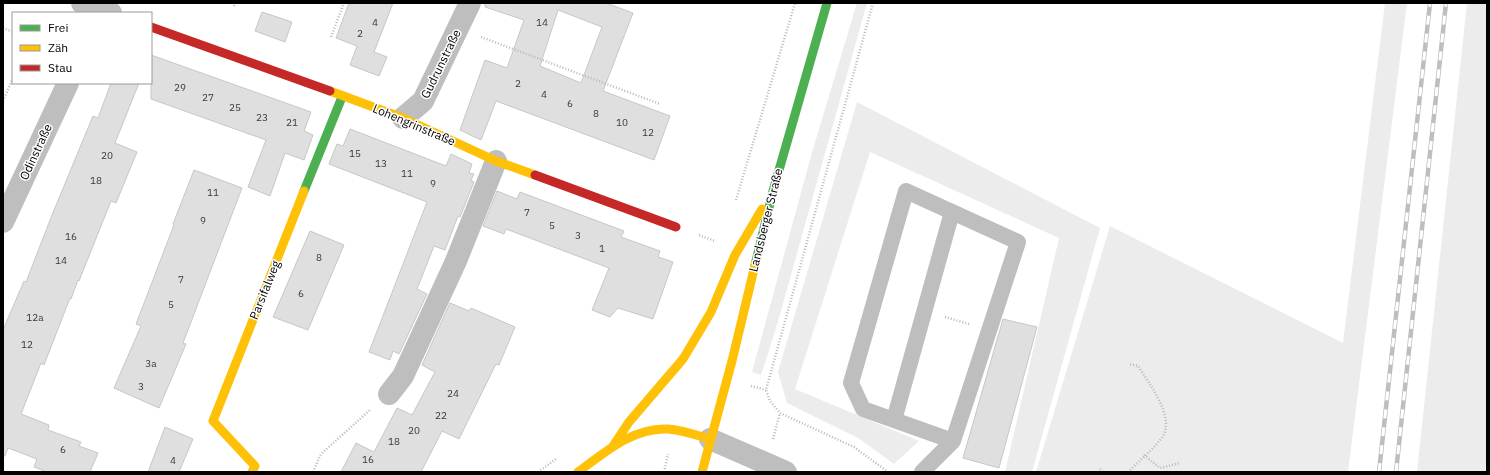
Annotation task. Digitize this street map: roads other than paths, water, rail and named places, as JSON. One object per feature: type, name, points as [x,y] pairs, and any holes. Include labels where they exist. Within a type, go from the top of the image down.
[{"type":"street","name":"Gudrunstraße","points":[[403,118],[423,101],[470,3]]},
{"type":"street","name":"Landsberger Straße","points":[[702,472],[732,361],[773,191],[827,3]]},
{"type":"street","name":"Lohengrinstraße","points":[[152,27],[403,118],[496,160],[676,227]]},
{"type":"street","name":"Odinstraße","points":[[3,222],[68,84]]},
{"type":"street","name":"Parsifalweg","points":[[252,472],[255,466],[212,421],[342,96]]},
{"type":"street","points":[[388,394],[403,376],[456,261],[496,160]]},
{"type":"street","points":[[613,446],[629,422],[683,359],[711,312],[735,255],[773,191]]},
{"type":"street","points":[[578,472],[613,446],[636,434],[663,429],[675,430],[710,439],[786,472]]},
{"type":"lane","points":[[922,472],[953,441],[1018,242],[906,191],[851,383],[863,409],[953,441]]},
{"type":"lane","points":[[894,420],[952,212]]},
{"type":"railway","points":[[1379,472],[1430,3]]},
{"type":"railway","points":[[1396,472],[1446,3]]}]
